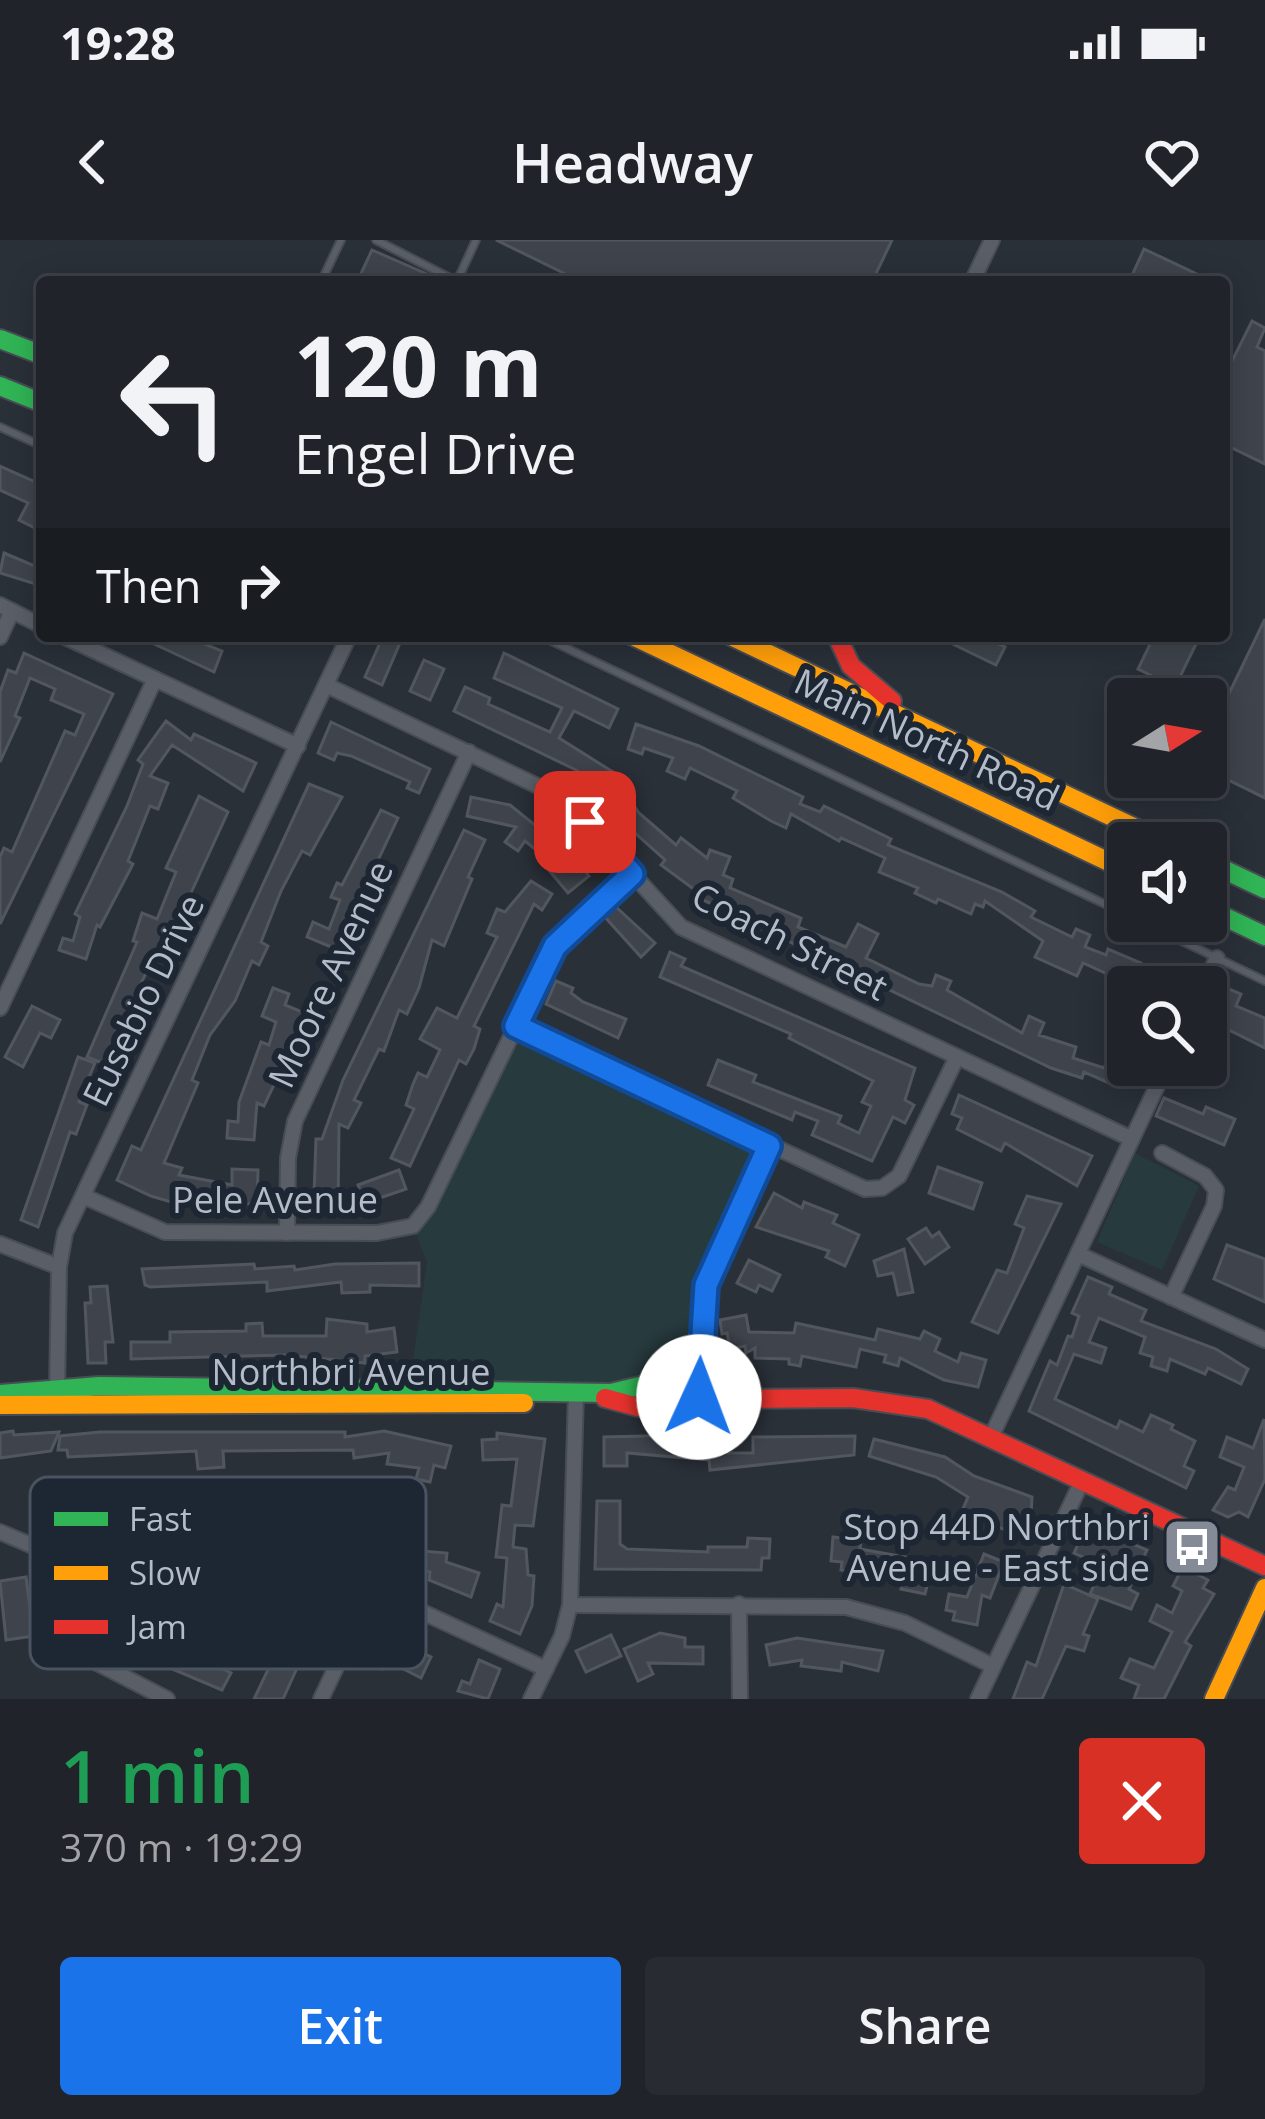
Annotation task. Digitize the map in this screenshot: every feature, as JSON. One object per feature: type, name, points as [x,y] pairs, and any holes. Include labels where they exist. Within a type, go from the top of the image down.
[{"type":"main road","points":[[0,339],[36,353]]},
{"type":"main road","points":[[0,386],[36,401]]},
{"type":"main road","name":"Main North Road","points":[[646,642],[1107,861]]},
{"type":"main road","name":"Main North Road","points":[[744,642],[1124,822]]},
{"type":"main road","points":[[840,642],[851,666],[915,721]]},
{"type":"main road","points":[[1227,871],[1265,890]]},
{"type":"main road","points":[[1227,918],[1265,936]]},
{"type":"main road","name":"Northbri Avenue","points":[[0,1394],[576,1397],[612,1398],[649,1407],[699,1397],[886,1400],[928,1409],[992,1436],[1265,1566]]},
{"type":"main road","name":"Northbri Avenue","points":[[0,1405],[57,1396]]},
{"type":"main road","points":[[1214,1699],[1261,1610],[1265,1588]]},
{"type":"street","points":[[975,276],[992,240]]},
{"type":"street","points":[[0,637],[6,608],[36,623]]},
{"type":"street","points":[[76,642],[298,746]]},
{"type":"street","name":"Eusebio Drive","points":[[57,1396],[59,1267],[65,1233],[346,642]]},
{"type":"street","points":[[0,1008],[155,679]]},
{"type":"street","name":"Coach Street","points":[[326,685],[546,790],[585,822],[681,927],[1132,1139]]},
{"type":"street","name":"Moore Avenue","points":[[287,1232],[288,1158],[295,1121],[469,752]]},
{"type":"street","name":"Pele Avenue","points":[[83,1196],[165,1232],[377,1233],[418,1222],[555,946],[632,874]]},
{"type":"street","points":[[1213,966],[1217,958]]},
{"type":"street","points":[[516,1026],[858,1187],[882,1188],[898,1176],[957,1057]]},
{"type":"street","points":[[992,1436],[1157,1086]]},
{"type":"street","points":[[699,1397],[706,1285],[769,1146]]},
{"type":"street","points":[[1162,1154],[1205,1176],[1216,1190],[1171,1297]]},
{"type":"street","points":[[0,1244],[59,1267]]},
{"type":"street","points":[[1078,1254],[1265,1340]]},
{"type":"street","points":[[531,1699],[570,1605],[576,1397]]},
{"type":"street","points":[[978,1699],[1083,1479]]},
{"type":"street","points":[[0,1532],[30,1547]]},
{"type":"street","points":[[739,1604],[740,1699]]},
{"type":"street","points":[[570,1605],[818,1604],[871,1611],[993,1666]]},
{"type":"street","points":[[426,1612],[546,1669]]},
{"type":"street","points":[[109,1669],[167,1699]]},
{"type":"street","points":[[321,1699],[335,1669]]},
{"type":"lane","points":[[324,276],[341,240]]},
{"type":"lane","points":[[376,240],[446,276]]},
{"type":"lane","points":[[461,276],[476,240]]},
{"type":"lane","points":[[0,427],[36,443]]},
{"type":"lane","points":[[554,642],[1107,905]]},
{"type":"lane","points":[[1184,942],[1265,981]]},
{"type":"green space","points":[[516,1026],[769,1146],[712,1269],[699,1397],[409,1390],[427,1262],[413,1226]]},
{"type":"green space","points":[[1135,1153],[1199,1186],[1162,1270],[1097,1242]]},
{"type":"building","points":[[496,240],[892,240],[875,276],[570,276]]},
{"type":"building","points":[[1144,249],[1201,276],[1132,276]]},
{"type":"building","points":[[372,250],[431,276],[360,276]]},
{"type":"building","points":[[1252,321],[1265,328],[1257,347],[1265,351],[1265,464],[1230,447],[1230,365]]},
{"type":"building","points":[[0,466],[36,482],[36,528],[19,520],[28,503],[0,490]]},
{"type":"building","points":[[4,553],[36,566],[36,584],[0,573]]},
{"type":"building","points":[[1265,619],[1265,798],[1227,779],[1227,698]]},
{"type":"building","points":[[150,642],[200,642],[222,651],[214,672]]},
{"type":"building","points":[[380,642],[400,642],[382,685],[365,677]]},
{"type":"building","points":[[948,642],[994,642],[1005,647],[996,665]]},
{"type":"building","points":[[1151,642],[1197,642],[1179,678],[1156,678],[1138,669]]},
{"type":"building","points":[[24,653],[113,694],[0,924],[0,857],[4,848],[12,852],[65,731],[75,735],[84,714],[51,700],[55,689],[30,678],[15,716],[20,718],[0,762],[0,692],[8,670],[16,673]]},
{"type":"building","points":[[504,653],[618,709],[609,728],[574,711],[559,738],[621,777],[618,782],[639,813],[676,845],[681,838],[707,858],[710,850],[730,857],[723,875],[733,879],[730,888],[801,918],[798,927],[846,947],[858,924],[878,934],[866,958],[919,984],[932,986],[936,975],[951,981],[947,990],[1022,1033],[1029,1016],[1044,1023],[1039,1035],[1076,1047],[1073,1058],[1104,1068],[1107,1061],[1107,1082],[1084,1072],[1082,1078],[1051,1068],[693,895],[695,890],[661,865],[665,860],[635,833],[608,797],[576,770],[454,711],[465,687],[490,698],[488,704],[550,732],[562,708],[494,678]]},
{"type":"building","points":[[424,660],[444,669],[430,700],[410,691]]},
{"type":"building","points":[[166,721],[191,740],[194,734],[256,763],[243,791],[172,745],[150,776],[168,783],[158,809],[150,806],[128,861],[133,864],[100,927],[97,925],[86,959],[59,950],[63,938],[73,941],[80,917],[75,914],[127,806],[143,764],[138,760]]},
{"type":"building","points":[[331,722],[430,769],[419,793],[407,788],[410,782],[351,756],[337,753],[334,760],[318,753]]},
{"type":"building","points":[[636,724],[699,746],[803,797],[800,804],[820,812],[824,806],[891,839],[888,845],[1002,892],[1035,911],[1031,917],[1072,937],[1076,929],[1090,935],[1085,947],[1106,955],[1108,949],[1140,966],[1107,966],[1107,974],[1083,963],[1077,976],[1035,957],[1043,941],[985,901],[983,907],[975,904],[971,914],[938,899],[936,903],[915,893],[918,888],[879,872],[885,858],[839,841],[791,814],[786,828],[733,798],[737,791],[690,768],[685,779],[667,771],[673,758],[644,748],[642,754],[628,749]]},
{"type":"building","points":[[309,784],[342,797],[310,855],[302,851],[281,891],[261,942],[268,946],[259,965],[252,961],[235,1001],[210,1035],[192,1080],[198,1083],[164,1163],[182,1168],[179,1175],[232,1185],[232,1169],[258,1170],[257,1203],[222,1206],[180,1200],[178,1204],[151,1196],[117,1180],[132,1146],[141,1150]]},
{"type":"building","points":[[199,796],[228,812],[164,952],[158,950],[139,987],[107,1065],[87,1057],[137,942],[133,941],[142,913],[157,919],[176,872],[166,868]]},
{"type":"building","points":[[471,797],[510,805],[546,834],[535,849],[525,841],[518,851],[505,842],[516,827],[467,816]]},
{"type":"building","points":[[381,810],[398,818],[336,949],[307,937],[313,922],[329,929],[340,900],[331,897],[337,883],[342,885]]},
{"type":"building","points":[[464,830],[485,840],[468,877],[472,879],[444,946],[432,940],[419,988],[407,1014],[399,1010],[384,1051],[379,1049],[354,1100],[361,1103],[348,1128],[339,1124],[338,1212],[319,1211],[320,1195],[314,1195],[316,1139],[322,1139],[343,1080]]},
{"type":"building","points":[[569,851],[589,876],[568,893],[547,868]]},
{"type":"building","points":[[531,881],[552,894],[542,910],[534,904],[474,1026],[480,1029],[474,1049],[466,1064],[459,1060],[410,1166],[391,1158],[414,1109],[406,1105],[413,1084],[418,1073],[427,1077],[440,1050],[420,1039],[437,1008],[457,1018],[497,937],[487,933],[497,909],[505,912]]},
{"type":"building","points":[[615,906],[655,943],[641,957],[604,916]]},
{"type":"building","points":[[670,952],[685,959],[681,966],[915,1068],[905,1100],[914,1105],[905,1123],[893,1117],[872,1161],[812,1135],[818,1121],[795,1112],[792,1120],[708,1085],[718,1060],[756,1075],[753,1082],[841,1116],[838,1123],[859,1133],[871,1106],[862,1102],[873,1081],[789,1038],[791,1034],[660,977]]},
{"type":"building","points":[[556,981],[573,988],[571,993],[583,1002],[626,1019],[618,1038],[546,1004]]},
{"type":"building","points":[[273,988],[289,994],[285,1005],[307,1014],[264,1106],[257,1103],[254,1140],[227,1138],[228,1121],[238,1122],[239,1102],[261,1042],[269,1045],[276,1022],[262,1016]]},
{"type":"building","points":[[1227,988],[1241,994],[1236,1006],[1265,1018],[1265,1048],[1227,1029]]},
{"type":"building","points":[[32,1006],[60,1020],[51,1038],[40,1033],[23,1067],[5,1057]]},
{"type":"building","points":[[78,1057],[95,1063],[79,1102],[87,1105],[76,1134],[70,1132],[38,1227],[21,1220]]},
{"type":"building","points":[[959,1095],[1092,1156],[1077,1186],[1005,1143],[1001,1151],[957,1129],[962,1118],[952,1114]]},
{"type":"building","points":[[1164,1098],[1203,1114],[1206,1107],[1235,1119],[1224,1145],[1156,1116]]},
{"type":"building","points":[[938,1167],[982,1183],[973,1209],[929,1193]]},
{"type":"building","points":[[399,1170],[406,1189],[365,1203],[358,1185]]},
{"type":"building","points":[[774,1193],[802,1208],[804,1202],[837,1215],[833,1223],[859,1235],[845,1266],[826,1257],[829,1251],[756,1227]]},
{"type":"building","points":[[1027,1196],[1061,1204],[998,1333],[972,1322],[997,1270],[1007,1273],[1024,1228],[1015,1224]]},
{"type":"building","points":[[926,1228],[932,1237],[939,1232],[949,1247],[925,1264],[908,1239]]},
{"type":"building","points":[[1227,1245],[1265,1259],[1265,1302],[1214,1279]]},
{"type":"building","points":[[904,1249],[913,1292],[898,1295],[893,1273],[878,1276],[874,1261]]},
{"type":"building","points":[[749,1260],[780,1275],[772,1291],[759,1285],[756,1292],[737,1283]]},
{"type":"building","points":[[419,1263],[419,1286],[370,1285],[370,1292],[342,1293],[341,1282],[267,1291],[267,1282],[150,1287],[145,1285],[142,1269],[254,1264],[255,1269],[294,1266],[295,1270],[335,1264]]},
{"type":"building","points":[[1088,1277],[1112,1287],[1109,1294],[1146,1310],[1141,1321],[1216,1349],[1248,1369],[1241,1384],[1208,1368],[1205,1374],[1170,1359],[1167,1371],[1151,1366],[1153,1357],[1140,1353],[1145,1337],[1099,1318],[1089,1342],[1106,1348],[1101,1363],[1074,1354],[1055,1399],[1117,1428],[1120,1421],[1143,1432],[1151,1415],[1173,1425],[1171,1429],[1195,1441],[1184,1466],[1194,1471],[1186,1488],[1029,1411],[1050,1361],[1057,1365],[1068,1336],[1072,1337],[1079,1316],[1072,1313]]},
{"type":"building","points":[[107,1286],[113,1342],[105,1342],[106,1363],[88,1363],[85,1303],[91,1303],[90,1287]]},
{"type":"building","points":[[746,1315],[749,1332],[794,1333],[796,1323],[875,1340],[878,1329],[920,1339],[924,1331],[940,1339],[935,1351],[958,1362],[961,1353],[986,1360],[978,1387],[944,1380],[900,1358],[898,1366],[884,1362],[886,1355],[860,1349],[856,1367],[802,1356],[800,1366],[789,1364],[789,1359],[755,1358],[755,1348],[746,1353],[745,1346],[730,1349],[727,1333],[722,1334],[720,1320]]},
{"type":"building","points":[[327,1319],[367,1324],[367,1332],[394,1328],[397,1352],[365,1356],[365,1363],[287,1355],[131,1359],[131,1342],[170,1342],[170,1332],[246,1331],[246,1324],[262,1323],[263,1336],[326,1336]]},
{"type":"building","points":[[1264,1419],[1265,1479],[1248,1517],[1239,1512],[1228,1517],[1213,1510],[1228,1487],[1235,1490],[1244,1467],[1220,1457],[1227,1437],[1253,1448]]},
{"type":"building","points":[[13,1431],[14,1435],[59,1432],[51,1451],[0,1458],[0,1433]]},
{"type":"building","points":[[384,1431],[451,1446],[445,1468],[434,1465],[430,1482],[417,1477],[419,1468],[387,1464],[389,1453],[354,1458],[353,1450],[223,1451],[224,1467],[198,1469],[196,1451],[68,1457],[67,1450],[58,1450],[60,1436],[100,1432],[345,1432],[345,1437]]},
{"type":"building","points":[[497,1433],[545,1439],[533,1526],[515,1525],[513,1547],[526,1549],[528,1575],[534,1576],[532,1606],[520,1634],[490,1621],[497,1604],[503,1607],[507,1558],[496,1557],[502,1505],[511,1506],[517,1459],[483,1460],[482,1440],[497,1439]]},
{"type":"building","points":[[728,1434],[728,1453],[753,1453],[753,1437],[855,1436],[854,1455],[710,1470],[709,1460],[627,1453],[627,1466],[604,1466],[604,1437]]},
{"type":"building","points":[[874,1439],[945,1457],[974,1476],[1032,1497],[1030,1533],[1010,1532],[962,1511],[968,1497],[936,1477],[869,1456]]},
{"type":"building","points":[[597,1501],[620,1501],[620,1544],[627,1549],[708,1552],[708,1547],[747,1547],[748,1538],[770,1539],[769,1558],[762,1558],[761,1570],[595,1569]]},
{"type":"building","points":[[1087,1525],[1147,1550],[1129,1589],[1138,1594],[1131,1609],[1090,1594],[1103,1566],[1074,1553]]},
{"type":"building","points":[[833,1537],[861,1540],[860,1549],[933,1562],[925,1594],[901,1589],[904,1579],[841,1570],[842,1562],[831,1561]]},
{"type":"building","points":[[426,1551],[447,1553],[446,1562],[479,1573],[471,1597],[429,1580],[426,1571]]},
{"type":"building","points":[[984,1554],[1004,1562],[990,1598],[982,1595],[977,1625],[953,1620],[955,1612],[946,1610],[949,1594],[967,1597]]},
{"type":"building","points":[[1183,1567],[1208,1580],[1203,1588],[1214,1594],[1185,1642],[1191,1646],[1164,1699],[1134,1699],[1139,1685],[1121,1678],[1130,1659],[1154,1668],[1172,1632],[1150,1621],[1157,1605],[1172,1613],[1182,1591],[1173,1586]]},
{"type":"building","points":[[26,1577],[30,1637],[6,1640],[0,1581]]},
{"type":"building","points":[[1064,1584],[1098,1599],[1083,1634],[1089,1636],[1084,1651],[1066,1646],[1042,1699],[1013,1699],[1027,1662],[1036,1666]]},
{"type":"building","points":[[660,1633],[685,1638],[685,1647],[703,1647],[703,1664],[648,1663],[653,1674],[638,1681],[624,1649]]},
{"type":"building","points":[[611,1635],[621,1656],[586,1672],[576,1651]]},
{"type":"building","points":[[797,1638],[883,1651],[878,1671],[842,1662],[841,1671],[801,1666],[802,1660],[770,1665],[766,1645]]},
{"type":"building","points":[[479,1660],[500,1669],[488,1699],[458,1691],[462,1681],[470,1684]]},
{"type":"building","points":[[172,1669],[223,1669],[231,1673],[222,1690]]},
{"type":"building","points":[[268,1669],[297,1669],[283,1699],[254,1699]]},
{"type":"building","points":[[404,1669],[425,1669],[421,1678]]},
{"type":"traffic: fast","points":[[0,339],[36,353]]},
{"type":"traffic: fast","points":[[0,386],[36,401]]},
{"type":"traffic: fast","points":[[1227,871],[1265,889]]},
{"type":"traffic: fast","points":[[1227,918],[1265,936]]},
{"type":"traffic: fast","points":[[0,1394],[99,1386],[611,1393],[644,1385],[674,1391]]},
{"type":"traffic: slow","points":[[646,642],[1107,861]]},
{"type":"traffic: slow","points":[[744,642],[1123,822]]},
{"type":"traffic: slow","points":[[0,1405],[524,1403]]},
{"type":"traffic: slow","points":[[1214,1699],[1265,1588]]},
{"type":"traffic: jam","points":[[840,642],[851,666],[892,701]]},
{"type":"traffic: jam","points":[[674,1391],[715,1399],[853,1398],[928,1409],[1265,1566]]},
{"type":"traffic: jam","points":[[605,1398],[638,1407],[682,1398]]},
{"type":"place","name":"Stop 44D Northbri Avenue - East side","points":[[1192,1547]]},
{"type":"route","points":[[585,822],[632,874],[555,946],[516,1026],[769,1146],[706,1285],[699,1397]]}]
